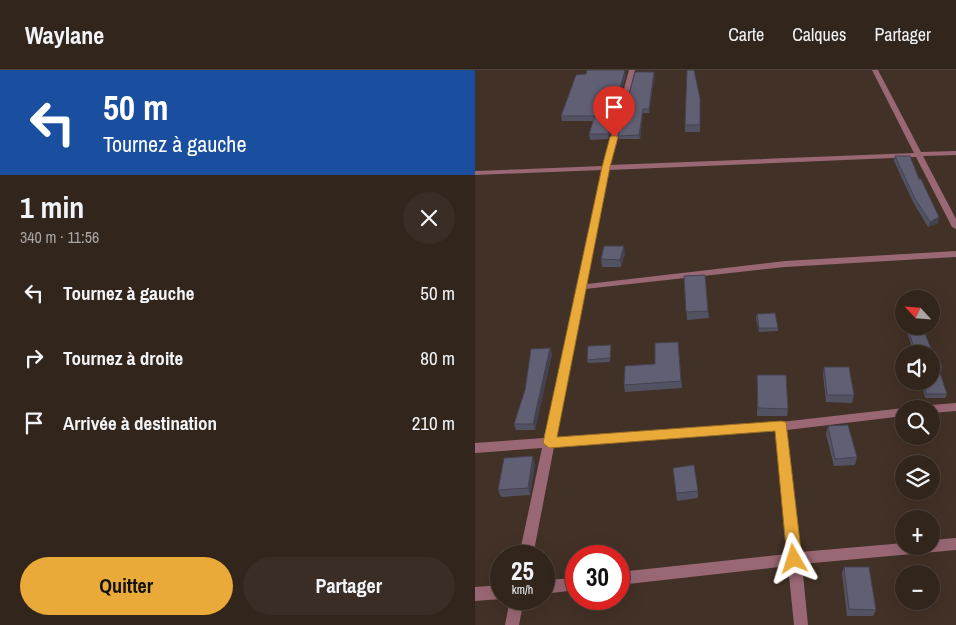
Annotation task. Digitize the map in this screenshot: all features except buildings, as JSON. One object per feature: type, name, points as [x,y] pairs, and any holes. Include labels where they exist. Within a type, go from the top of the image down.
[{"type":"street","points":[[528,545],[606,167],[631,70]]},
{"type":"street","points":[[875,70],[956,227]]},
{"type":"street","points":[[475,173],[956,153]]},
{"type":"street","points":[[581,287],[785,264],[956,254]]},
{"type":"street","points":[[940,408],[956,407]]},
{"type":"street","points":[[475,448],[781,426],[895,413]]},
{"type":"street","points":[[781,426],[801,625]]},
{"type":"street","points":[[630,578],[794,559],[956,544]]},
{"type":"street","points":[[475,594],[490,593]]},
{"type":"street","points":[[512,625],[515,610]]},
{"type":"route","points":[[614,137],[606,167],[549,443],[781,426],[794,559]]}]
